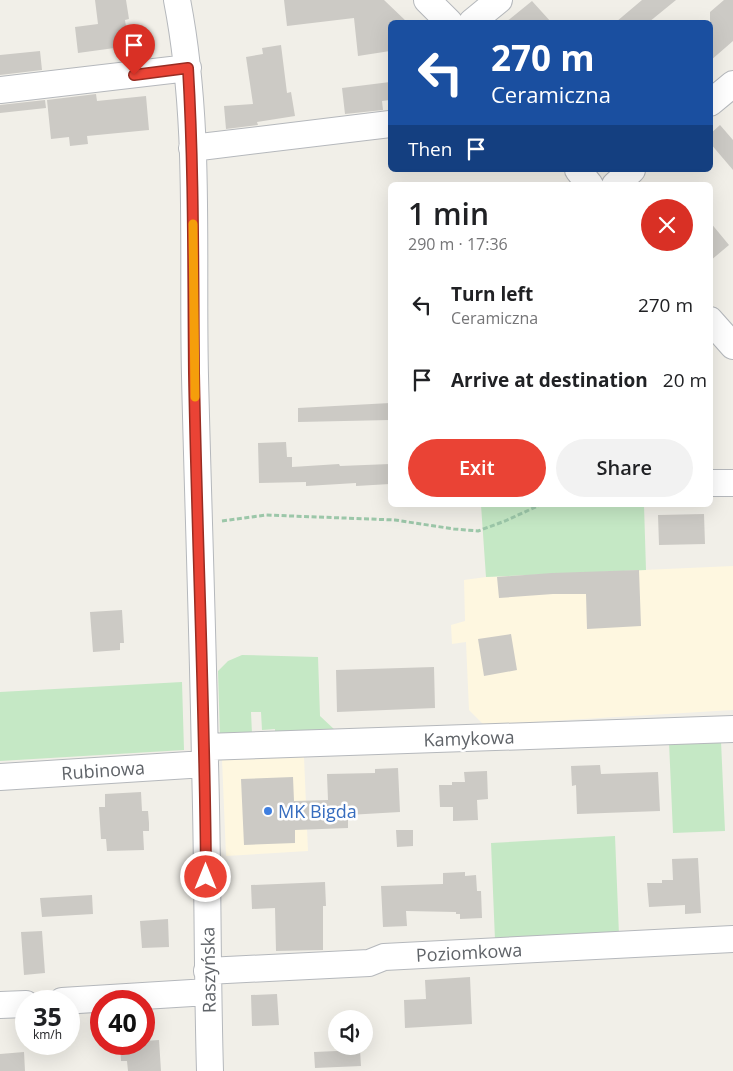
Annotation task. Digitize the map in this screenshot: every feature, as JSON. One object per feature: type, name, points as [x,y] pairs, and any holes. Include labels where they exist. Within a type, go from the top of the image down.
[{"type":"street","name":"Raszyńska","points":[[177,0],[188,68],[192,148],[194,374],[205,756],[207,982],[210,1071]]},
{"type":"street","points":[[427,0],[447,20]]},
{"type":"street","points":[[474,20],[499,0]]},
{"type":"street","points":[[0,90],[188,68]]},
{"type":"street","points":[[713,101],[733,84]]},
{"type":"street","points":[[192,148],[388,124]]},
{"type":"street","points":[[580,172],[588,182]]},
{"type":"street","points":[[618,182],[630,172]]},
{"type":"street","points":[[713,323],[733,346]]},
{"type":"street","points":[[713,483],[733,483]]},
{"type":"street","name":"Kamykowa","points":[[205,756],[733,729]]},
{"type":"street","name":"Rubinowa","points":[[0,777],[205,756]]},
{"type":"street","name":"Poziomkowa","points":[[80,999],[369,963],[384,957],[733,939]]},
{"type":"street","points":[[0,1005],[15,1004]]},
{"type":"path","points":[[199,523],[266,515],[395,520],[454,529],[478,530],[505,521],[536,507]]},
{"type":"shaded area","points":[[733,566],[733,710],[484,725],[469,710],[466,642],[452,644],[451,625],[465,621],[464,580],[486,577]]},
{"type":"shaded area","points":[[304,757],[308,851],[226,856],[222,759]]},
{"type":"green space","points":[[481,507],[644,507],[646,570],[486,577]]},
{"type":"green space","points":[[242,655],[318,657],[320,716],[336,731],[275,734],[275,729],[262,730],[261,712],[251,712],[252,734],[220,736],[218,671],[228,661]]},
{"type":"green space","points":[[182,682],[184,750],[0,761],[0,692]]},
{"type":"green space","points":[[721,741],[725,831],[673,833],[669,742]]},
{"type":"green space","points":[[615,836],[619,935],[495,940],[491,843]]},
{"type":"building","points":[[95,0],[126,0],[129,19],[125,20],[129,46],[78,53],[75,27],[98,24]]},
{"type":"building","points":[[284,0],[384,0],[405,20],[388,20],[388,51],[358,56],[354,18],[287,26]]},
{"type":"building","points":[[642,0],[676,0],[651,20],[618,20]]},
{"type":"building","points":[[724,0],[733,0],[733,41],[713,58],[713,20],[710,20],[710,12]]},
{"type":"building","points":[[532,1],[549,20],[508,20]]},
{"type":"building","points":[[281,45],[287,93],[291,92],[295,116],[257,122],[258,125],[226,129],[224,106],[253,104],[246,57],[263,54],[262,48]]},
{"type":"building","points":[[40,51],[42,70],[0,75],[0,55]]},
{"type":"building","points":[[388,82],[388,100],[382,101],[383,110],[345,114],[342,88]]},
{"type":"building","points":[[96,94],[97,101],[146,96],[149,130],[87,136],[88,144],[70,146],[69,137],[51,139],[47,100]]},
{"type":"building","points":[[45,100],[46,108],[0,113],[0,105]]},
{"type":"building","points":[[720,125],[733,140],[733,170],[713,147],[713,131]]},
{"type":"building","points":[[713,226],[729,245],[713,258]]},
{"type":"building","points":[[388,403],[388,420],[298,422],[298,408]]},
{"type":"building","points":[[286,442],[287,457],[292,457],[292,467],[339,464],[340,466],[388,464],[388,484],[356,486],[356,483],[306,486],[306,482],[259,483],[258,443]]},
{"type":"building","points":[[704,514],[705,544],[659,545],[658,515]]},
{"type":"building","points":[[639,570],[641,626],[587,629],[586,594],[553,594],[499,598],[497,577]]},
{"type":"building","points":[[122,610],[124,643],[120,643],[120,650],[93,652],[90,612]]},
{"type":"building","points":[[511,634],[517,670],[484,676],[478,639]]},
{"type":"building","points":[[434,667],[435,708],[337,712],[336,670]]},
{"type":"building","points":[[600,765],[601,774],[658,772],[660,811],[577,814],[576,785],[572,786],[571,766]]},
{"type":"building","points":[[398,768],[400,812],[348,815],[348,828],[295,830],[295,843],[244,845],[241,779],[293,777],[294,801],[328,800],[327,774],[375,773],[375,769]]},
{"type":"building","points":[[487,771],[488,799],[477,800],[478,820],[453,821],[453,807],[440,807],[439,785],[465,782],[464,772]]},
{"type":"building","points":[[141,792],[142,811],[148,811],[149,823],[149,831],[143,831],[144,850],[107,851],[106,839],[101,839],[99,807],[105,807],[105,794]]},
{"type":"building","points":[[396,830],[413,830],[413,846],[397,847]]},
{"type":"building","points":[[698,858],[701,913],[685,914],[685,905],[649,907],[647,883],[662,883],[662,880],[673,880],[672,859]]},
{"type":"building","points":[[465,872],[465,876],[476,875],[477,891],[481,891],[482,918],[460,919],[460,914],[456,914],[456,912],[406,911],[407,926],[383,927],[381,886],[443,884],[443,873]]},
{"type":"building","points":[[325,882],[326,906],[323,906],[323,950],[276,951],[275,908],[252,909],[251,885]]},
{"type":"building","points":[[92,895],[93,914],[42,917],[40,898]]},
{"type":"building","points":[[168,919],[169,947],[142,948],[140,921]]},
{"type":"building","points":[[42,931],[45,973],[24,975],[21,932]]},
{"type":"building","points":[[470,977],[472,1024],[405,1028],[404,1000],[426,999],[425,980]]},
{"type":"building","points":[[277,994],[279,1025],[252,1026],[251,995]]},
{"type":"building","points":[[155,1040],[159,1040],[161,1071],[128,1071],[127,1061],[121,1061],[121,1055],[155,1055]]},
{"type":"building","points":[[328,1051],[328,1055],[360,1055],[361,1066],[315,1068],[314,1052]]},
{"type":"building","points":[[15,1053],[15,1055],[24,1055],[25,1071],[0,1071],[0,1054]]},
{"type":"slow traffic","points":[[193,224],[195,397]]},
{"type":"place","name":"MK Bigda","points":[[268,811]]},
{"type":"route","points":[[134,75],[188,68],[192,148],[194,374],[205,764],[206,877]]}]
